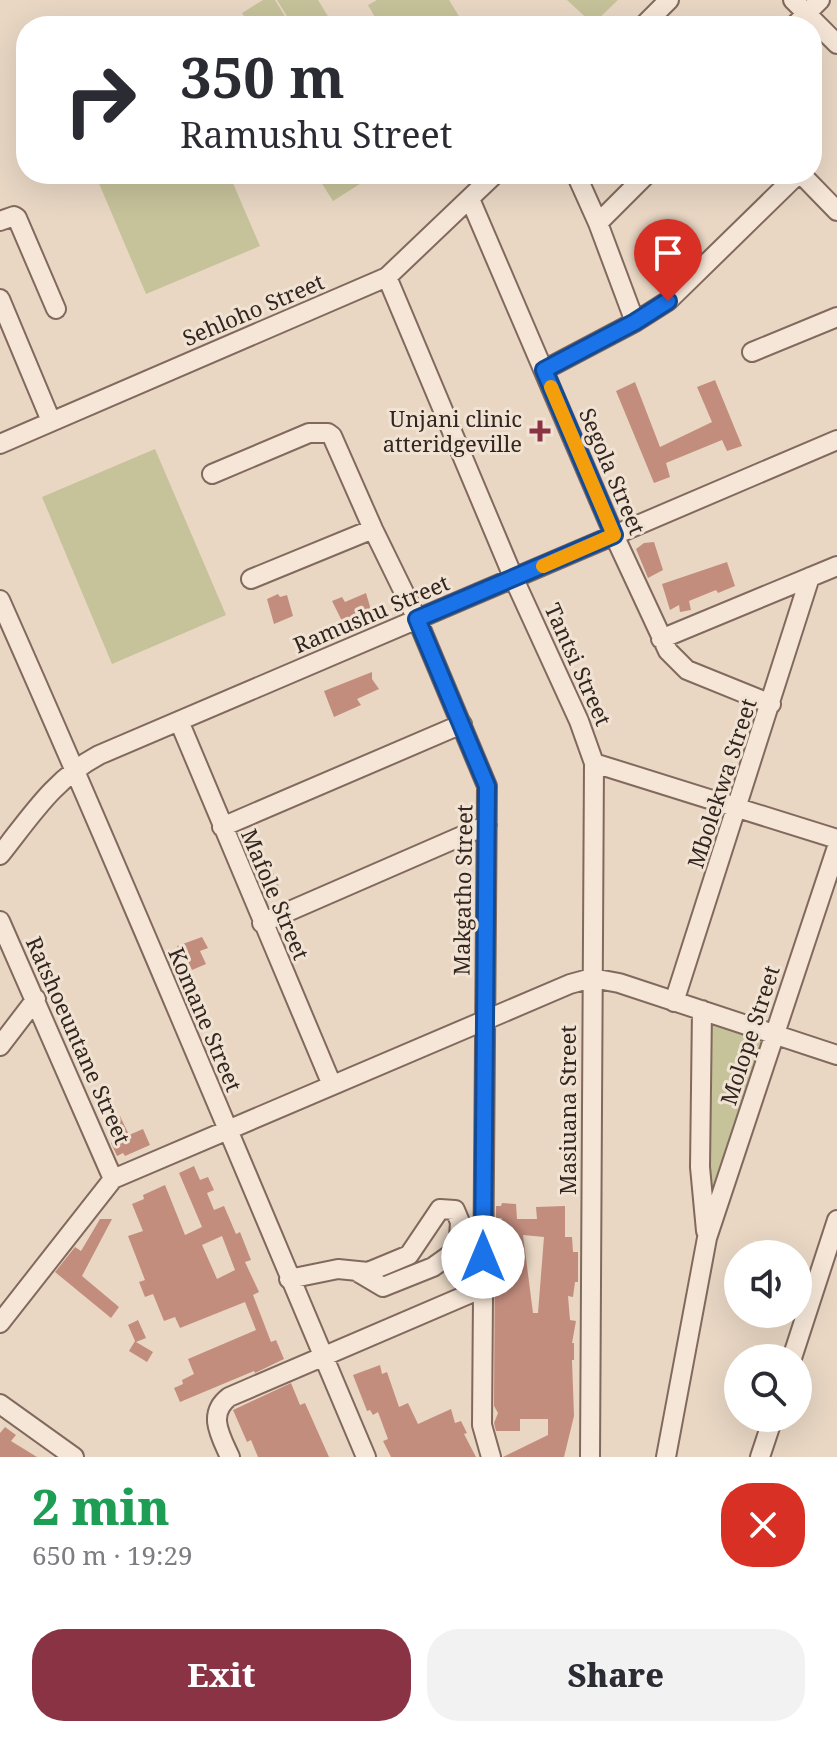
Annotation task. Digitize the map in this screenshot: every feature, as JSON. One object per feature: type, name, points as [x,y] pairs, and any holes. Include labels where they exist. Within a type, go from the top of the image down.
[{"type":"street","points":[[653,16],[669,0]]},
{"type":"street","points":[[798,13],[820,0]]},
{"type":"street","name":"Sehloho Street","points":[[0,444],[387,277],[485,184]]},
{"type":"street","points":[[580,184],[635,322]]},
{"type":"street","points":[[598,223],[637,184]]},
{"type":"street","points":[[544,370],[668,301],[790,184]]},
{"type":"street","points":[[810,184],[837,211]]},
{"type":"street","name":"Segola Street","points":[[470,199],[661,639],[677,662],[687,670],[771,704]]},
{"type":"street","points":[[0,221],[14,216],[17,218],[56,309]]},
{"type":"street","name":"Tantsi Street","points":[[387,277],[514,579],[579,721],[594,763]]},
{"type":"street","points":[[0,299],[51,421]]},
{"type":"street","points":[[752,352],[837,317]]},
{"type":"street","name":"Makgatho Street","points":[[212,474],[309,433],[328,433],[336,442],[373,529],[417,619],[487,786],[482,1425],[491,1457]]},
{"type":"street","name":"Ramushu Street","points":[[0,855],[38,806],[75,768],[837,440]]},
{"type":"street","points":[[251,579],[373,529]]},
{"type":"street","points":[[661,639],[837,566]]},
{"type":"street","name":"Mbolekwa Street","points":[[674,1002],[739,808],[810,577]]},
{"type":"street","name":"Komane Street","points":[[0,600],[75,768],[366,1457]]},
{"type":"street","name":"Mafole Street","points":[[179,721],[332,1085]]},
{"type":"street","points":[[222,827],[462,724]]},
{"type":"street","points":[[594,763],[837,839]]},
{"type":"street","name":"Masiuana Street","points":[[590,1457],[594,763]]},
{"type":"street","points":[[262,923],[487,825]]},
{"type":"street","name":"Molope Street","points":[[666,1457],[707,1238],[837,847]]},
{"type":"street","name":"Ratshoeuntane Street","points":[[0,921],[113,1179]]},
{"type":"street","points":[[0,1323],[113,1179],[485,1019],[592,978],[619,983],[837,1055]]},
{"type":"street","points":[[0,1046],[36,999]]},
{"type":"street","name":"Molope Street","points":[[702,1010],[700,1167],[707,1238]]},
{"type":"street","points":[[289,1279],[338,1269],[372,1271],[409,1255],[440,1209],[455,1210],[459,1215],[459,1238],[454,1252],[433,1267],[383,1287],[356,1271]]},
{"type":"street","points":[[797,1344],[837,1220]]},
{"type":"street","points":[[230,1457],[216,1417],[221,1403],[229,1397],[323,1354],[483,1288]]},
{"type":"street","points":[[0,1404],[74,1457]]},
{"type":"street","points":[[760,1457],[768,1432]]},
{"type":"shaded area","points":[[263,0],[275,0],[285,16],[244,16],[242,13]]},
{"type":"shaded area","points":[[277,0],[318,0],[328,16],[287,16]]},
{"type":"shaded area","points":[[377,0],[449,0],[459,16],[374,16],[368,5]]},
{"type":"shaded area","points":[[567,0],[618,0],[601,16],[584,16]]},
{"type":"shaded area","points":[[99,184],[233,184],[260,246],[146,294]]},
{"type":"shaded area","points":[[322,184],[360,184],[333,201]]},
{"type":"shaded area","points":[[155,449],[226,615],[112,664],[42,497]]},
{"type":"shaded area","points":[[710,1021],[766,1039],[715,1198],[710,1198]]},
{"type":"building","points":[[715,380],[742,446],[727,451],[722,440],[666,463],[670,477],[654,483],[616,391],[635,382],[660,447],[712,422],[697,387]]},
{"type":"building","points":[[654,542],[663,570],[648,578],[636,549],[644,543]]},
{"type":"building","points":[[727,562],[735,586],[689,601],[691,610],[680,612],[679,605],[670,610],[662,584]]},
{"type":"building","points":[[366,593],[371,610],[342,621],[332,601],[342,597],[345,602]]},
{"type":"building","points":[[278,594],[280,597],[287,595],[293,616],[274,624],[267,599]]},
{"type":"building","points":[[372,672],[372,679],[379,689],[357,699],[361,705],[334,717],[324,691]]},
{"type":"building","points":[[272,870],[280,889],[268,893],[260,875]]},
{"type":"building","points":[[202,937],[208,948],[200,951],[206,964],[192,970],[186,957],[179,961],[174,951],[178,949],[177,946]]},
{"type":"building","points":[[120,1116],[129,1135],[143,1129],[150,1145],[125,1156],[123,1153],[117,1156],[111,1143],[119,1139],[111,1120]]},
{"type":"building","points":[[194,1166],[200,1180],[208,1177],[214,1190],[207,1193],[214,1210],[224,1206],[236,1234],[240,1232],[251,1260],[245,1262],[259,1292],[253,1295],[271,1342],[276,1340],[284,1359],[180,1402],[174,1388],[194,1374],[188,1359],[256,1330],[245,1302],[180,1328],[175,1317],[164,1321],[153,1294],[145,1297],[139,1282],[145,1280],[128,1236],[143,1231],[132,1204],[165,1185],[185,1235],[202,1227],[179,1173]],"holes":[[[222,1236],[235,1270],[217,1279],[202,1245]]]},
{"type":"building","points":[[502,1203],[516,1204],[517,1219],[537,1219],[536,1207],[565,1206],[565,1237],[572,1237],[573,1252],[578,1252],[578,1282],[575,1282],[573,1297],[568,1296],[570,1320],[576,1321],[572,1343],[574,1416],[564,1457],[503,1457],[548,1435],[548,1419],[520,1419],[520,1431],[496,1431],[495,1236],[498,1236],[502,1218],[496,1218],[496,1206]],"holes":[[[523,1235],[544,1237],[538,1313],[533,1313]]]},
{"type":"building","points":[[100,1219],[112,1219],[82,1276],[119,1307],[111,1318],[55,1272],[75,1247],[81,1251]]},
{"type":"building","points":[[138,1320],[146,1338],[136,1342],[153,1352],[147,1362],[129,1351],[135,1341],[128,1325]]},
{"type":"building","points":[[380,1365],[382,1374],[387,1372],[399,1407],[408,1403],[418,1424],[451,1409],[455,1423],[461,1421],[476,1457],[391,1457],[383,1441],[388,1439],[378,1412],[373,1415],[370,1410],[367,1411],[353,1375]]},
{"type":"building","points":[[291,1383],[300,1405],[305,1403],[329,1457],[258,1457],[251,1440],[247,1442],[233,1410]]},
{"type":"building","points":[[5,1427],[16,1435],[11,1441],[37,1457],[0,1457],[0,1433]]},
{"type":"slow traffic","points":[[543,566],[614,535],[551,387]]},
{"type":"place","name":"Unjani clinic atteridgeville","points":[[540,431]]},
{"type":"route","points":[[483,1257],[487,786],[417,619],[614,535],[544,370],[655,311],[668,301]]}]
